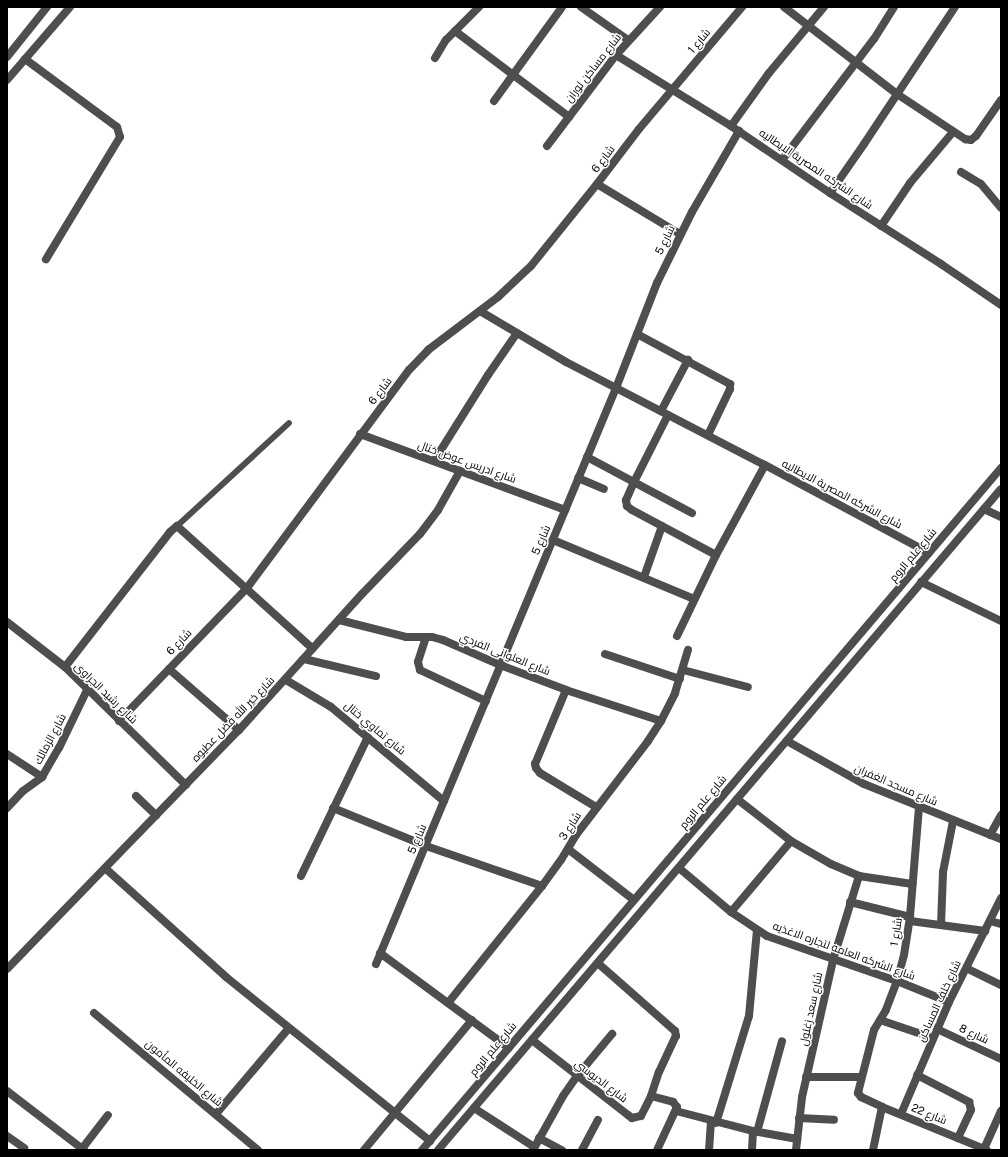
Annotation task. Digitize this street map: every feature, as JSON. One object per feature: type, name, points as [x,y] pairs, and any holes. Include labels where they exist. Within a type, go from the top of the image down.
[{"type":"street","points":[[8,56],[47,7]]},
{"type":"street","points":[[7,80],[70,7]]},
{"type":"street","points":[[435,58],[446,40],[479,7]]},
{"type":"street","points":[[494,102],[562,7]]},
{"type":"street","points":[[582,7],[628,40]]},
{"type":"street","name":"شارع مساكن لوران","points":[[547,146],[616,54],[660,7]]},
{"type":"street","name":"شارع 1","points":[[673,88],[742,7]]},
{"type":"street","points":[[784,7],[897,94],[953,132],[968,140],[976,136],[1001,100]]},
{"type":"street","points":[[731,126],[769,73],[824,7]]},
{"type":"street","points":[[782,160],[874,39],[894,7]]},
{"type":"street","points":[[830,193],[954,7]]},
{"type":"street","points":[[455,31],[512,76],[569,117]]},
{"type":"street","name":"شارع الشركه المصرية الايطاليه","points":[[616,54],[673,88],[739,131],[830,193],[1001,305]]},
{"type":"street","points":[[25,59],[117,127],[120,137],[117,145],[46,259]]},
{"type":"street","name":"شارع 6","points":[[119,721],[247,588],[360,434],[418,360],[439,341],[480,311],[531,266],[673,88]]},
{"type":"street","name":"شارع 5","points":[[376,964],[616,388],[656,283],[680,234],[739,131]]},
{"type":"street","points":[[881,226],[910,183],[953,132]]},
{"type":"street","points":[[962,172],[981,184],[1001,208]]},
{"type":"street","points":[[597,184],[680,234]]},
{"type":"street","name":"شارع الشركه المصرية الايطاليه","points":[[480,311],[566,362],[708,435],[929,553]]},
{"type":"street","points":[[434,461],[472,400],[517,333]]},
{"type":"street","points":[[637,334],[688,360],[730,384],[730,389],[708,435]]},
{"type":"street","points":[[688,360],[626,500],[627,506],[716,555]]},
{"type":"street","name":"شارع ادريس عوض ختال","points":[[360,434],[565,510]]},
{"type":"street","points":[[587,458],[692,513]]},
{"type":"street","points":[[677,636],[716,555],[765,465]]},
{"type":"street","name":"شارع علم الروم","points":[[422,1150],[1001,468]]},
{"type":"street","name":"شارع خير الله فضل عطيوه","points":[[7,969],[286,680],[429,522],[460,471]]},
{"type":"street","points":[[578,478],[604,489]]},
{"type":"street","points":[[438,1150],[1001,489]]},
{"type":"street","points":[[984,509],[1001,517]]},
{"type":"street","points":[[64,667],[170,532],[177,526],[313,649]]},
{"type":"street","points":[[644,576],[662,526]]},
{"type":"street","points":[[553,540],[644,576],[694,599]]},
{"type":"street","points":[[921,582],[1001,621]]},
{"type":"street","name":"شارع العلوانى الفردي","points":[[339,620],[406,637],[426,637],[443,640],[500,665],[566,690],[661,721]]},
{"type":"street","name":"شارع رشيد الجراوى","points":[[7,622],[64,667],[186,784]]},
{"type":"street","points":[[426,637],[418,662],[420,670],[486,701]]},
{"type":"street","name":"شارع 3","points":[[448,1003],[542,886],[596,807],[661,721],[680,679],[688,650]]},
{"type":"street","points":[[605,654],[680,679]]},
{"type":"street","points":[[304,659],[376,676]]},
{"type":"street","points":[[168,669],[239,730]]},
{"type":"street","points":[[683,670],[748,687]]},
{"type":"street","name":"شارع تماوي ختال","points":[[286,680],[331,707],[444,801]]},
{"type":"street","name":"شارع الزمالك","points":[[7,808],[23,791],[42,777],[59,748],[87,690]]},
{"type":"street","points":[[566,690],[536,768],[540,773],[596,807]]},
{"type":"street","points":[[301,876],[368,737]]},
{"type":"street","name":"شارع مسجد الغفران","points":[[787,741],[849,776],[919,807],[1001,839]]},
{"type":"street","points":[[7,754],[42,777]]},
{"type":"street","points":[[136,796],[156,815]]},
{"type":"street","points":[[720,798],[731,807]]},
{"type":"street","points":[[737,799],[790,841],[817,857],[860,876],[912,884]]},
{"type":"street","name":"شارع 1","points":[[864,1098],[859,1095],[857,1090],[874,1030],[886,1010],[897,981],[910,919],[919,807]]},
{"type":"street","points":[[333,808],[426,846],[542,886]]},
{"type":"street","points":[[990,835],[1001,815]]},
{"type":"street","points":[[941,925],[943,872],[953,821]]},
{"type":"street","points":[[731,912],[790,841]]},
{"type":"street","points":[[568,849],[634,900]]},
{"type":"street","points":[[105,868],[200,955],[288,1029],[430,1141]]},
{"type":"street","name":"شارع الشركه العامه لتجاره الاغذيه","points":[[679,868],[731,912],[757,930],[832,960],[897,981],[949,1002]]},
{"type":"street","name":"شارع سعد زغلول","points":[[796,1150],[799,1118],[806,1077],[832,960],[850,902],[860,876]]},
{"type":"street","name":"شارع خلف المساكن","points":[[901,1114],[949,1002],[1001,898]]},
{"type":"street","points":[[850,902],[910,919],[985,931]]},
{"type":"street","points":[[990,920],[1001,924]]},
{"type":"street","points":[[709,1150],[714,1122],[749,1016],[757,930]]},
{"type":"street","points":[[380,953],[509,1048]]},
{"type":"street","points":[[598,963],[675,1031],[676,1036],[659,1072],[651,1096],[674,1102],[676,1104],[676,1112],[657,1150]]},
{"type":"street","points":[[966,968],[1001,985]]},
{"type":"street","name":"شارع الخليفه المأمون","points":[[94,1013],[258,1150]]},
{"type":"street","points":[[364,1150],[472,1020]]},
{"type":"street","points":[[880,1020],[933,1038]]},
{"type":"street","points":[[216,1114],[288,1029]]},
{"type":"street","name":"شارع 8","points":[[937,1029],[1001,1059]]},
{"type":"street","points":[[474,1108],[534,1149],[553,1112],[577,1076],[612,1034]]},
{"type":"street","name":"شارع الديوسي","points":[[532,1040],[632,1118],[641,1116],[651,1096]]},
{"type":"street","points":[[752,1150],[755,1132],[782,1041]]},
{"type":"street","points":[[918,1075],[969,1102],[971,1110],[958,1138]]},
{"type":"street","points":[[806,1077],[861,1078]]},
{"type":"street","points":[[476,1086],[485,1095]]},
{"type":"street","points":[[7,1091],[83,1150],[108,1115]]},
{"type":"street","name":"شارع 22","points":[[864,1098],[882,1107],[986,1150]]},
{"type":"street","points":[[872,1150],[882,1107]]},
{"type":"street","points":[[986,1150],[999,1123],[1001,1111]]},
{"type":"street","points":[[676,1112],[755,1132],[797,1139]]},
{"type":"street","points":[[799,1118],[834,1120]]},
{"type":"street","points":[[582,1150],[598,1120]]},
{"type":"street","points":[[7,1136],[24,1148]]},
{"type":"street","points":[[539,1138],[562,1150]]},
{"type":"lane","points":[[177,526],[289,423]]}]
